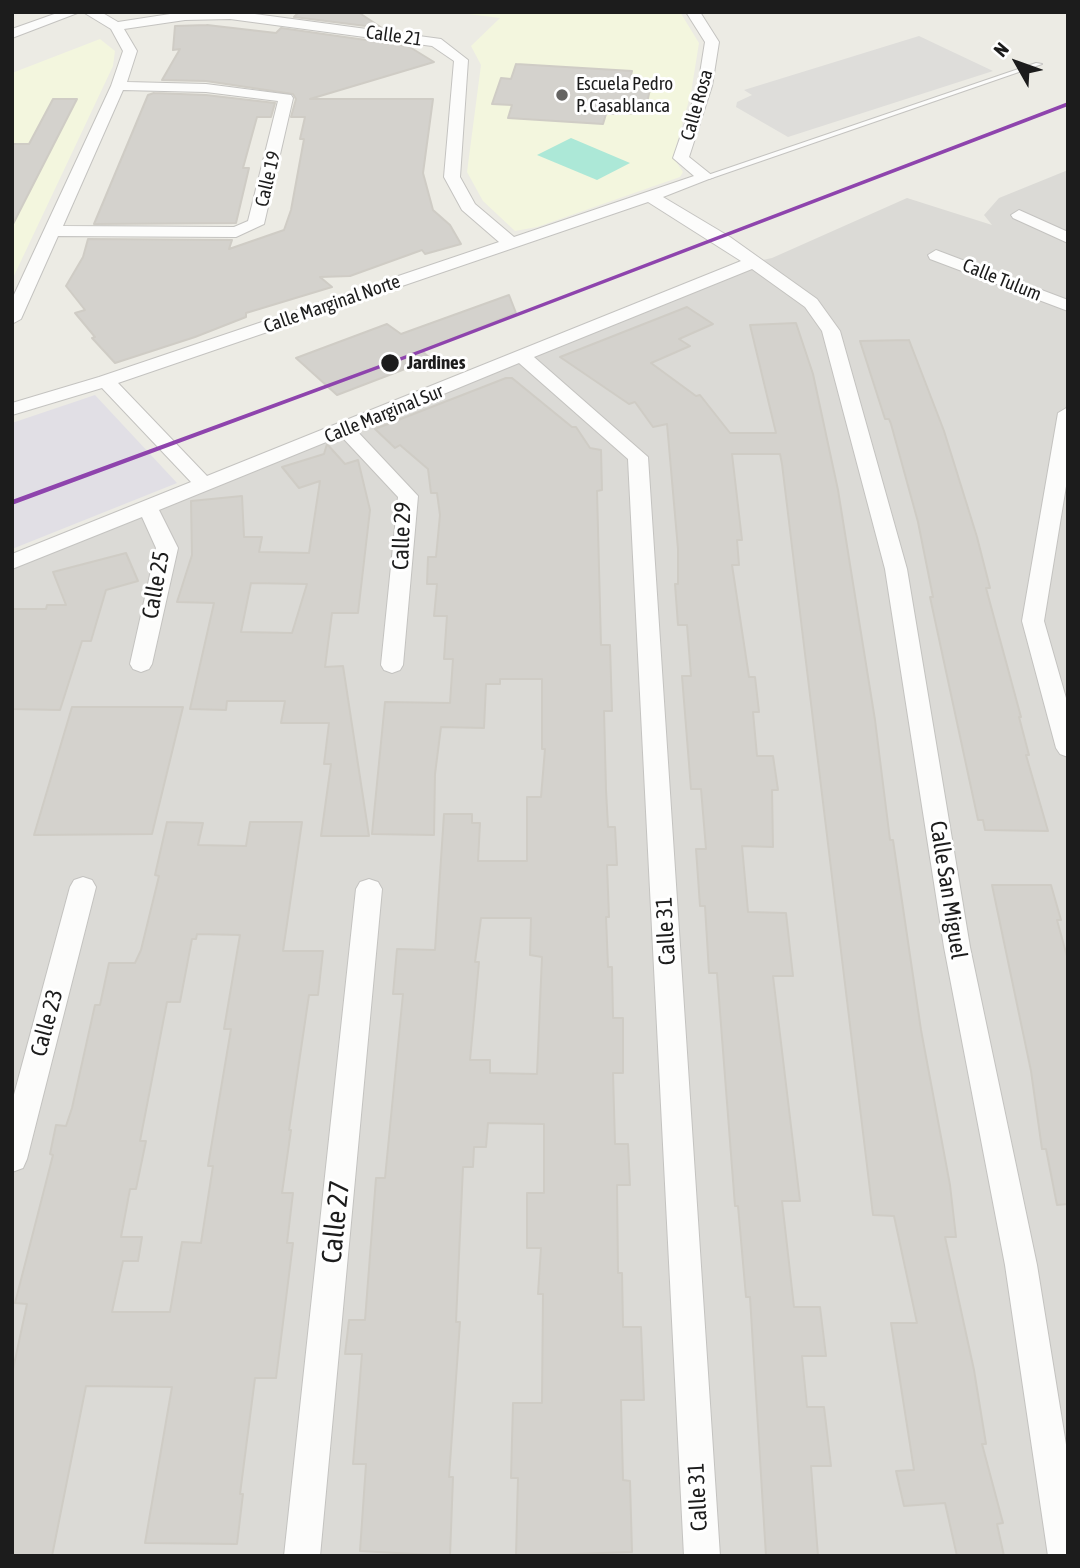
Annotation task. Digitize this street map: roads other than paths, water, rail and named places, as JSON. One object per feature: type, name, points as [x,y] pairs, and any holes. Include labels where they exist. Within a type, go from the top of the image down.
[{"type":"street","points":[[12,34],[72,12]]},
{"type":"street","points":[[12,319],[118,86],[130,51],[116,26],[90,12]]},
{"type":"street","name":"Calle Rosa","points":[[693,12],[712,42],[705,86],[681,158],[706,177]]},
{"type":"street","name":"Calle 21","points":[[116,26],[185,16],[265,15],[436,42],[461,60],[453,177],[468,207],[512,243]]},
{"type":"street","name":"Calle 19","points":[[52,231],[236,232],[256,224],[286,98],[206,88],[118,86]]},
{"type":"street","points":[[650,195],[706,177]]},
{"type":"street","points":[[650,195],[754,262]]},
{"type":"street","name":"Calle Marginal Norte","points":[[12,409],[106,381],[650,195]]},
{"type":"street","points":[[1019,215],[1068,238]]},
{"type":"street","name":"Calle Tulum","points":[[936,254],[1068,306]]},
{"type":"street","name":"Calle Marginal Sur","points":[[12,562],[524,358],[754,262]]},
{"type":"street","name":"Calle San Miguel","points":[[754,262],[811,303],[831,331],[896,569],[957,947],[1021,1265],[1066,1556]]},
{"type":"street","name":"Calle 31","points":[[524,358],[638,457],[702,1556]]},
{"type":"street","points":[[106,381],[205,485]]},
{"type":"street","points":[[1066,736],[1033,621],[1068,413]]},
{"type":"street","name":"Calle 29","points":[[345,429],[408,496],[392,665]]},
{"type":"street","name":"Calle 25","points":[[141,664],[167,548],[148,508]]},
{"type":"street","name":"Calle 23","points":[[12,1159],[83,887]]},
{"type":"street","name":"Calle 27","points":[[302,1556],[369,889]]},
{"type":"lane","points":[[706,177],[1038,64]]},
{"type":"place","name":"Escuela Pedro P. Casablanca","points":[[562,95]]},
{"type":"place","name":"Jardines","points":[[390,363]]}]
